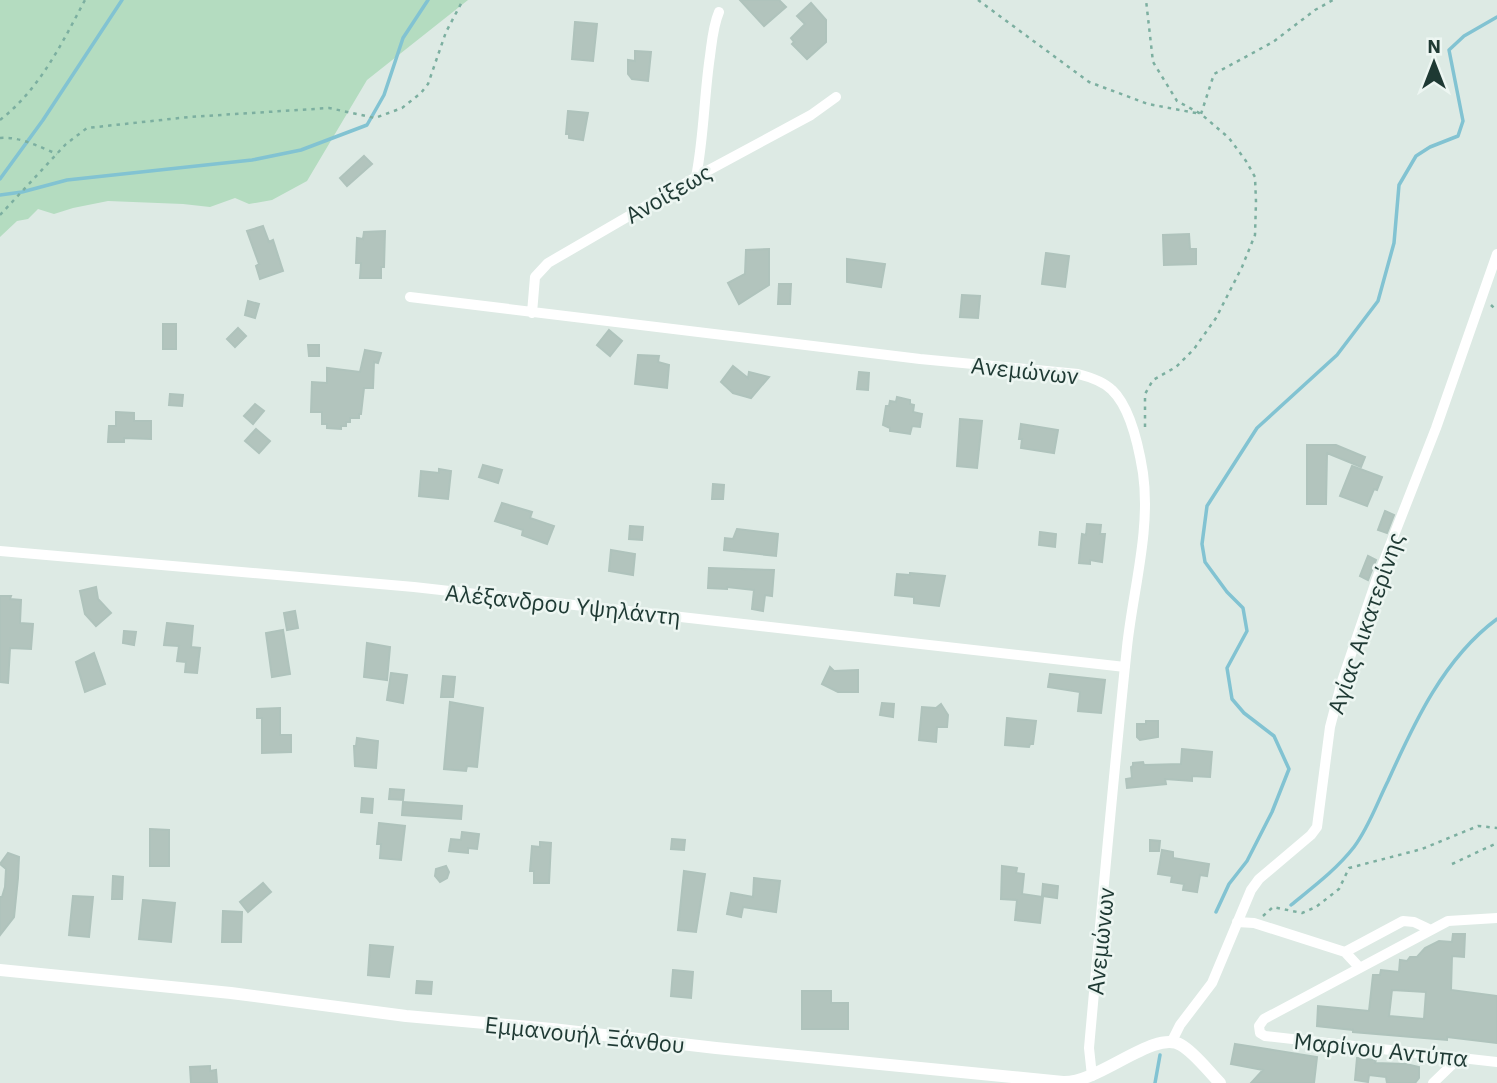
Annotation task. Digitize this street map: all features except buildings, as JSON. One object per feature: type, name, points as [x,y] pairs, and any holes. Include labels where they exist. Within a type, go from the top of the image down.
[{"type":"street","points":[[696,177],[714,23],[719,12]]},
{"type":"street","name":"Ανοίξεως","points":[[532,313],[535,278],[543,266],[696,177],[811,115],[836,97]]},
{"type":"street","name":"Αγίας Αικατερίνης","points":[[1167,1041],[1212,983],[1251,890],[1259,879],[1317,828],[1330,727],[1342,681],[1376,581],[1436,428],[1497,254]]},
{"type":"street","name":"Ανεμώνων","points":[[410,297],[974,365],[1079,374],[1111,388],[1122,403],[1133,433],[1143,473],[1144,514],[1125,667],[1089,1048],[1092,1076]]},
{"type":"street","name":"Αλέξανδρου Υψηλάντη","points":[[0,551],[415,587],[1125,667]]},
{"type":"street","points":[[1237,922],[1254,923],[1345,952],[1359,967],[1452,920],[1497,918]]},
{"type":"street","points":[[1345,952],[1403,921],[1414,922],[1431,930]]},
{"type":"street","name":"Μαρίνου Αντύπα","points":[[1359,967],[1264,1020],[1259,1026],[1260,1033],[1265,1036],[1497,1062]]},
{"type":"street","name":"Εμμανουήλ Ξάνθου","points":[[0,970],[232,993],[406,1016],[1063,1082],[1092,1076],[1152,1045],[1167,1041]]},
{"type":"street","points":[[1167,1041],[1186,1048],[1220,1083]]},
{"type":"street","points":[[1433,1083],[1459,1058]]},
{"type":"path","points":[[0,120],[16,108],[51,64],[85,0]]},
{"type":"path","points":[[0,215],[57,154],[87,128],[189,117],[329,108],[375,118],[402,108],[428,84],[446,32],[463,0]]},
{"type":"path","points":[[978,0],[1089,82],[1148,104],[1201,114]]},
{"type":"path","points":[[1145,430],[1145,394],[1153,380],[1176,367],[1194,349],[1216,318],[1255,234],[1255,177],[1229,138],[1201,114],[1177,101],[1153,62],[1146,0]]},
{"type":"path","points":[[1201,114],[1214,74],[1273,42],[1315,9],[1333,0]]},
{"type":"path","points":[[0,138],[7,137],[34,144],[57,154]]},
{"type":"path","points":[[1254,923],[1273,907],[1302,913],[1316,907],[1339,889],[1349,868],[1422,849],[1478,826],[1497,828]]},
{"type":"path","points":[[1452,864],[1497,844]]},
{"type":"green space","points":[[0,0],[468,0],[367,80],[307,181],[272,200],[249,204],[235,198],[210,207],[108,201],[54,214],[38,209],[28,219],[17,221],[0,237]]},
{"type":"waterway","points":[[0,179],[43,120],[122,0]]},
{"type":"waterway","points":[[0,195],[67,180],[252,160],[301,150],[367,125],[384,95],[403,38],[428,0]]},
{"type":"waterway","points":[[1216,912],[1229,884],[1247,861],[1272,812],[1289,769],[1274,736],[1244,713],[1232,699],[1227,668],[1247,631],[1243,608],[1227,592],[1205,562],[1202,544],[1207,506],[1257,428],[1337,355],[1378,301],[1394,243],[1399,185],[1416,156],[1430,147],[1458,136],[1463,121],[1449,50],[1464,36],[1497,17]]},
{"type":"waterway","points":[[1291,905],[1332,871],[1354,847],[1432,693],[1461,653],[1497,619]]},
{"type":"waterway","points":[[1155,1083],[1160,1055]]}]
